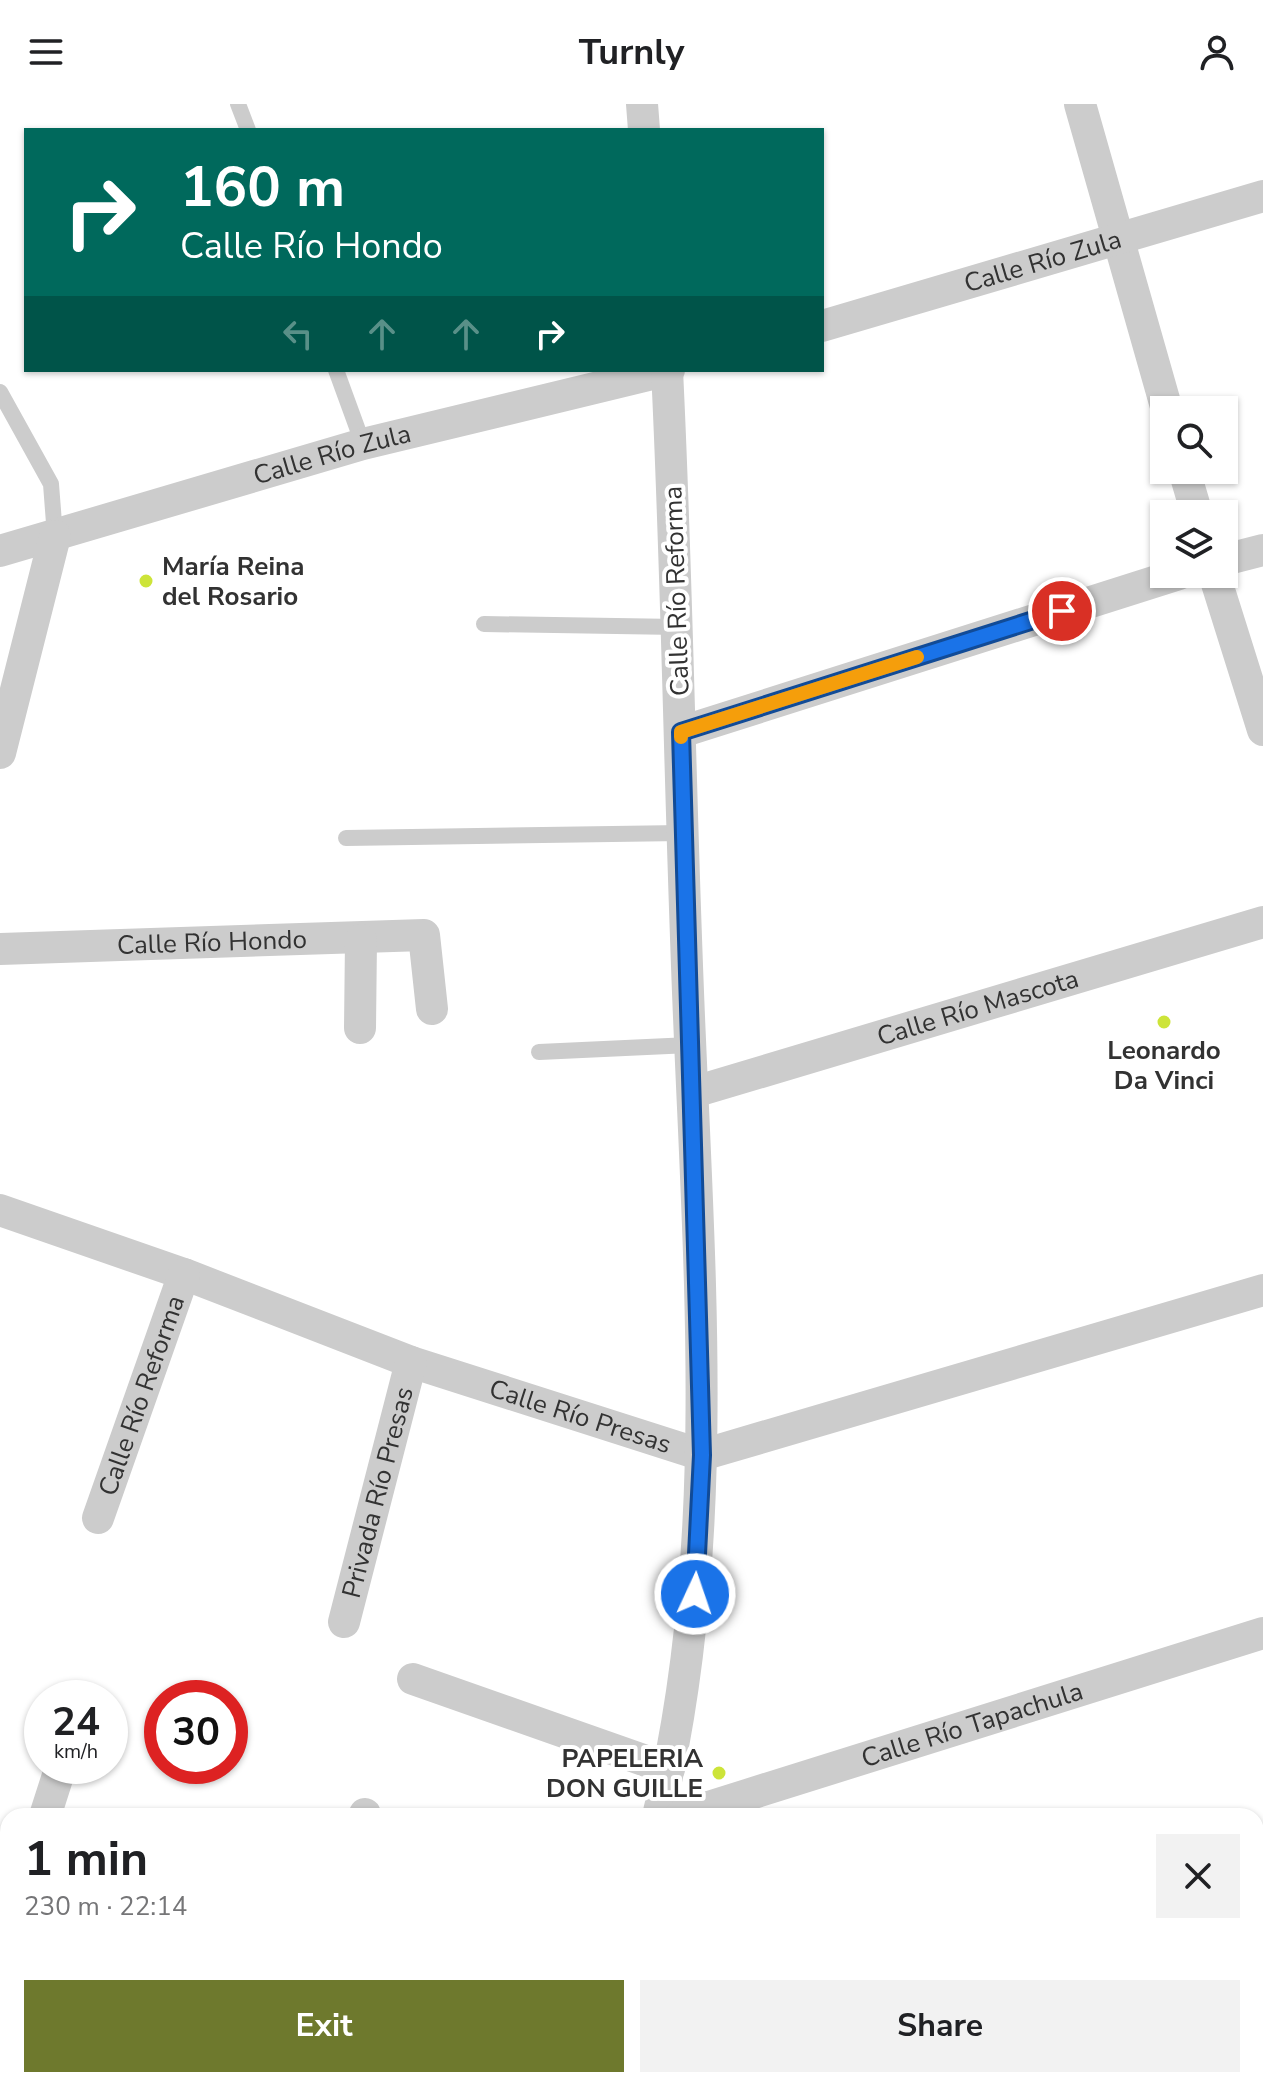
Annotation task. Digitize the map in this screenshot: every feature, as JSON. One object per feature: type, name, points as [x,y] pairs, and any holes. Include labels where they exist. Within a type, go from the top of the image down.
[{"type":"street","points":[[642,104],[644,128]]},
{"type":"street","points":[[1080,104],[1163,396]]},
{"type":"street","name":"Calle Río Zula","points":[[824,325],[1263,196]]},
{"type":"street","name":"Calle Río Zula","points":[[0,551],[363,444],[660,372]]},
{"type":"street","name":"Calle Río Reforma","points":[[660,1808],[694,1621],[702,1455],[694,1092],[682,833],[668,372]]},
{"type":"street","points":[[0,753],[55,536]]},
{"type":"street","points":[[1238,556],[1263,550]]},
{"type":"street","points":[[681,732],[1150,583]]},
{"type":"street","points":[[1218,588],[1263,730]]},
{"type":"street","name":"Calle Río Mascota","points":[[694,1092],[1263,922]]},
{"type":"street","name":"Calle Río Hondo","points":[[0,949],[361,940],[424,935],[432,1009]]},
{"type":"street","points":[[360,1028],[361,940]]},
{"type":"street","name":"Calle Río Presas","points":[[0,1210],[184,1274],[411,1362],[702,1455],[1263,1290]]},
{"type":"street","name":"Calle Río Reforma","points":[[98,1518],[184,1274]]},
{"type":"street","name":"Privada Río Presas","points":[[344,1622],[411,1362]]},
{"type":"street","name":"Calle Río Tapachula","points":[[705,1808],[1263,1633]]},
{"type":"street","points":[[413,1679],[669,1769]]},
{"type":"street","points":[[48,1808],[55,1784]]},
{"type":"lane","points":[[238,104],[247,128]]},
{"type":"lane","points":[[337,372],[363,444]]},
{"type":"lane","points":[[0,392],[51,484],[55,536]]},
{"type":"lane","points":[[484,624],[678,627]]},
{"type":"lane","points":[[346,838],[682,833]]},
{"type":"lane","points":[[539,1052],[690,1045]]},
{"type":"slow traffic","points":[[681,737],[681,732],[917,657]]},
{"type":"place","name":"María Reina del Rosario","points":[[146,581]]},
{"type":"place","name":"Leonardo Da Vinci","points":[[1164,1022]]},
{"type":"place","name":"PAPELERIA DON GUILLE","points":[[719,1773]]},
{"type":"route","points":[[695,1594],[702,1455],[694,1092],[682,833],[681,732],[1062,611]]}]
